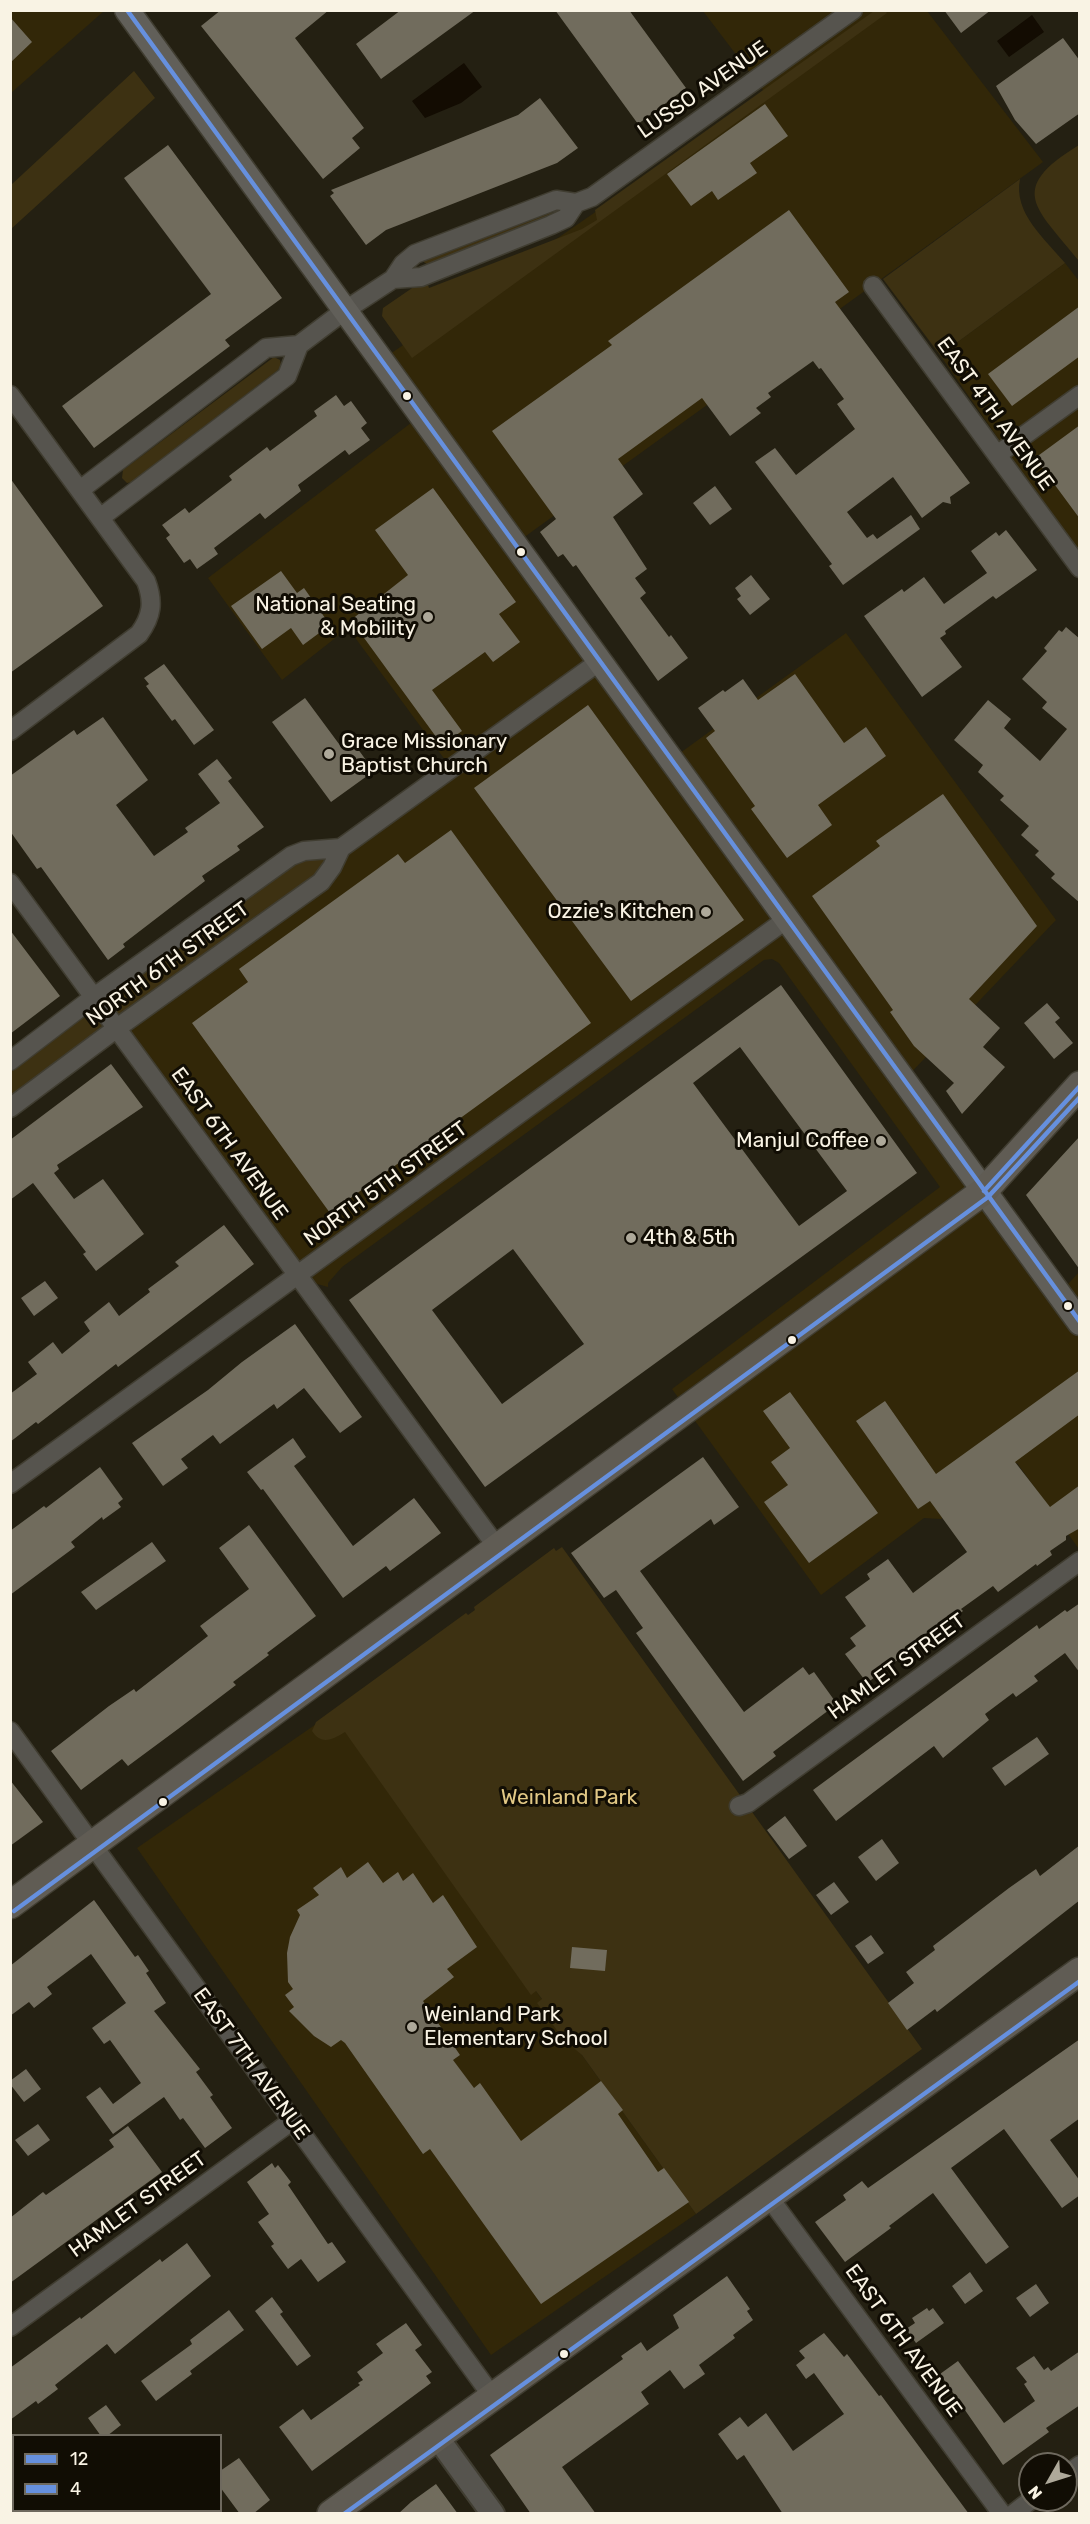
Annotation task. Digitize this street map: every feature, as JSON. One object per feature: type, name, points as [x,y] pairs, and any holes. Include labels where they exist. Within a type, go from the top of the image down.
[{"type":"main road","points":[[127,10],[1080,1323]]},
{"type":"main road","points":[[10,1905],[984,1191],[1080,1085]]},
{"type":"main road","points":[[331,2514],[1080,1971]]},
{"type":"street","name":"LUSSO AVENUE","points":[[299,345],[344,311],[393,279],[421,277],[566,218],[576,203],[592,197],[853,10]]},
{"type":"street","name":"EAST 4TH AVENUE","points":[[873,286],[1080,568]]},
{"type":"street","points":[[80,490],[266,348],[299,345],[287,376],[100,518]]},
{"type":"street","points":[[10,395],[146,581],[151,594],[152,609],[147,623],[139,634],[10,731]]},
{"type":"street","points":[[997,455],[1080,395]]},
{"type":"street","name":"NORTH 6TH STREET","points":[[10,1108],[117,1028],[321,882],[332,867],[341,848],[600,661]]},
{"type":"street","name":"NORTH 6TH STREET","points":[[10,1061],[94,997],[291,856],[304,851],[341,848]]},
{"type":"street","name":"EAST 6TH AVENUE","points":[[10,883],[497,1547]]},
{"type":"street","name":"NORTH 5TH STREET","points":[[10,1484],[787,919]]},
{"type":"street","name":"HAMLET STREET","points":[[739,1806],[748,1803],[1080,1561]]},
{"type":"street","name":"EAST 7TH AVENUE","points":[[10,1731],[492,2396]]},
{"type":"street","name":"HAMLET STREET","points":[[10,2327],[293,2120]]},
{"type":"street","name":"EAST 6TH AVENUE","points":[[768,2196],[1002,2514]]},
{"type":"street","points":[[437,2437],[493,2514]]},
{"type":"shaded area","points":[[11,11],[104,11],[11,93]]},
{"type":"shaded area","points":[[703,11],[927,11],[1043,162],[512,546],[669,761],[846,633],[1056,920],[905,1079],[1060,1293],[1079,1272],[1079,1549],[1017,1463],[941,1519],[924,1518],[821,1595],[672,1389],[940,1187],[779,963],[772,959],[764,960],[342,1267],[328,1283],[328,1287],[292,1277],[104,1019],[451,768],[348,628],[282,680],[208,578],[420,416],[380,361],[766,94]]},
{"type":"shaded area","points":[[1032,15],[1044,32],[1009,57],[997,41]]},
{"type":"shaded area","points":[[464,63],[482,87],[461,103],[425,118],[412,101]]},
{"type":"shaded area","points":[[1065,263],[1079,281],[1079,555],[940,355]]},
{"type":"shaded area","name":"Weinland Park Elementary School","points":[[335,1711],[696,2214],[491,2355],[137,1848]]},
{"type":"green space","points":[[874,11],[887,13],[412,358],[382,316],[383,308],[418,284],[427,282],[429,288],[582,229],[597,220],[595,210]]},
{"type":"green space","points":[[134,71],[155,98],[11,229],[11,185]]},
{"type":"green space","points":[[1079,145],[1079,261],[1041,213],[1036,200],[1035,188],[1042,175],[1056,161]]},
{"type":"green space","points":[[1020,179],[1021,203],[1026,214],[1032,225],[1065,263],[940,355],[883,279]]},
{"type":"green space","points":[[551,211],[553,217],[550,219],[427,264],[422,261],[423,259]]},
{"type":"green space","points":[[274,357],[280,360],[281,365],[278,370],[132,482],[127,483],[122,478],[123,470]]},
{"type":"green space","points":[[320,849],[332,867],[11,1108],[11,1061],[291,856]]},
{"type":"green space","name":"Weinland Park","points":[[562,1547],[922,2049],[696,2214],[582,2055],[564,2040],[537,2003],[542,1999],[536,1991],[531,1995],[345,1732],[332,1739],[324,1740],[312,1731],[316,1722],[466,1613],[468,1615],[475,1610],[474,1607],[554,1548],[556,1551]]},
{"type":"building","points":[[221,10],[329,10],[295,38],[364,128],[352,138],[360,148],[323,179],[201,26]]},
{"type":"building","points":[[401,10],[476,10],[381,79],[356,44]]},
{"type":"building","points":[[555,10],[629,10],[686,88],[638,124]]},
{"type":"building","points":[[944,10],[991,10],[961,33]]},
{"type":"building","points":[[10,17],[32,42],[10,63]]},
{"type":"building","points":[[1063,38],[1080,61],[1080,113],[1036,144],[1015,120],[996,86]]},
{"type":"building","points":[[540,98],[578,148],[557,163],[386,230],[366,245],[330,196],[334,193],[331,190],[518,115]]},
{"type":"building","points":[[765,104],[788,136],[750,163],[757,173],[718,200],[712,191],[691,206],[667,174]]},
{"type":"building","points":[[168,145],[282,298],[225,340],[230,346],[94,448],[62,406],[211,294],[124,178]]},
{"type":"building","points":[[789,210],[849,292],[835,302],[970,483],[950,497],[951,504],[943,502],[922,518],[893,477],[847,512],[867,538],[873,534],[877,539],[911,515],[920,529],[843,585],[829,566],[832,564],[755,462],[775,448],[796,475],[855,429],[837,404],[844,399],[821,368],[819,369],[813,361],[768,393],[771,397],[756,408],[761,413],[730,436],[702,398],[618,459],[643,494],[613,517],[647,569],[635,578],[646,593],[640,598],[688,658],[658,681],[576,565],[573,567],[563,554],[558,557],[540,532],[556,519],[492,431],[612,345],[608,341]]},
{"type":"building","points":[[1080,306],[1080,356],[1012,406],[988,374]]},
{"type":"building","points":[[336,395],[344,406],[351,401],[367,423],[361,428],[370,440],[349,455],[345,450],[298,485],[301,491],[265,519],[260,513],[214,548],[218,554],[197,569],[190,559],[184,563],[166,538],[170,535],[162,525],[185,508],[189,513],[232,480],[229,476],[267,447],[270,451],[317,416],[314,411]]},
{"type":"building","points":[[1080,425],[1080,519],[1035,458]]},
{"type":"building","points":[[10,478],[103,606],[10,673]]},
{"type":"building","points":[[715,486],[732,509],[710,525],[693,503]]},
{"type":"building","name":"National Seating & Mobility","points":[[433,488],[516,602],[499,614],[520,642],[493,662],[485,652],[432,690],[462,731],[442,745],[351,620],[408,575],[375,530]]},
{"type":"building","points":[[1006,530],[1037,570],[996,599],[993,596],[945,631],[946,634],[940,638],[962,667],[922,697],[864,616],[902,589],[904,592],[924,577],[944,604],[987,573],[971,551],[996,532],[999,536]]},
{"type":"building","points":[[281,571],[297,593],[304,588],[330,625],[303,645],[291,628],[262,649],[231,606]]},
{"type":"building","points":[[751,575],[770,599],[750,615],[737,599],[741,596],[735,588]]},
{"type":"building","points":[[1066,627],[1080,639],[1080,903],[1051,878],[1055,874],[1035,855],[1039,851],[1021,835],[1029,826],[1000,800],[1004,796],[978,772],[983,765],[954,740],[988,700],[1011,719],[1004,728],[1040,761],[1067,729],[1042,708],[1047,702],[1022,679],[1047,651],[1044,648],[1059,630],[1062,632]]},
{"type":"building","points":[[164,664],[214,730],[194,745],[175,719],[172,721],[146,686],[149,684],[144,678]]},
{"type":"building","points":[[795,674],[844,743],[866,727],[886,756],[818,805],[832,825],[787,858],[751,809],[755,806],[706,738],[715,731],[698,708],[743,679],[758,700]]},
{"type":"building","name":"Grace Missionary Baptist Church","points":[[305,698],[342,748],[352,741],[374,771],[331,802],[272,722]]},
{"type":"building","points":[[588,705],[744,920],[631,1001],[474,788]]},
{"type":"building","points":[[103,717],[148,780],[116,805],[154,856],[188,832],[185,828],[220,803],[198,774],[217,759],[232,778],[228,781],[264,827],[237,846],[240,850],[202,876],[205,881],[123,944],[125,947],[108,960],[41,867],[37,869],[10,831],[10,776],[74,730],[77,735]]},
{"type":"building","points":[[943,794],[1037,926],[969,999],[1000,1028],[983,1047],[1005,1067],[962,1114],[946,1091],[954,1083],[914,1046],[890,1012],[893,1010],[812,896],[880,846],[876,841]]},
{"type":"building","points":[[451,830],[591,1023],[330,1213],[192,1023],[248,982],[239,969],[398,854],[405,863]]},
{"type":"building","points":[[10,930],[60,996],[10,1034]]},
{"type":"building","name":"4th & 5th","points":[[781,985],[917,1173],[485,1487],[349,1300]],"holes":[[[740,1047],[847,1191],[799,1226],[693,1083]],[[513,1249],[584,1344],[502,1404],[432,1310]]]},
{"type":"building","points":[[1047,1003],[1060,1018],[1055,1022],[1073,1043],[1054,1059],[1024,1023]]},
{"type":"building","points":[[111,1064],[143,1107],[57,1165],[59,1169],[54,1173],[74,1199],[103,1179],[144,1234],[96,1271],[83,1254],[86,1252],[33,1183],[10,1200],[10,1140]]},
{"type":"building","points":[[1080,1136],[1080,1270],[1026,1195]]},
{"type":"building","points":[[224,1225],[254,1264],[118,1367],[116,1364],[38,1424],[36,1422],[10,1442],[10,1394],[37,1374],[28,1362],[53,1342],[62,1354],[90,1331],[84,1322],[109,1302],[119,1316],[150,1292],[148,1289],[179,1266],[175,1262]]},
{"type":"building","points":[[45,1281],[58,1298],[34,1316],[21,1298]]},
{"type":"building","points":[[295,1324],[362,1417],[340,1433],[304,1388],[277,1409],[274,1404],[220,1444],[213,1435],[181,1459],[188,1468],[163,1486],[132,1443],[208,1390]]},
{"type":"building","points":[[1080,1370],[1080,1414],[1015,1462],[1050,1507],[1080,1485],[1080,1528],[1066,1536],[1066,1540],[1050,1551],[1052,1555],[1037,1566],[1036,1564],[998,1592],[993,1586],[867,1683],[845,1654],[856,1646],[850,1638],[866,1626],[845,1597],[870,1579],[867,1574],[888,1559],[913,1593],[967,1552],[930,1501],[918,1509],[856,1421],[885,1401],[936,1474]]},
{"type":"building","points":[[790,1392],[878,1513],[809,1563],[764,1502],[788,1485],[771,1462],[790,1448],[763,1411]]},
{"type":"building","points":[[293,1438],[306,1457],[294,1466],[353,1546],[414,1498],[441,1533],[390,1571],[386,1566],[343,1598],[263,1489],[261,1490],[247,1472]]},
{"type":"building","points":[[703,1457],[739,1507],[714,1525],[711,1519],[640,1571],[744,1712],[803,1667],[809,1675],[814,1672],[837,1704],[773,1752],[776,1756],[743,1781],[636,1633],[643,1628],[616,1590],[604,1598],[571,1553]]},
{"type":"building","points":[[100,1467],[123,1499],[118,1503],[121,1507],[103,1520],[102,1517],[71,1542],[75,1547],[10,1595],[10,1531],[44,1506],[46,1508]]},
{"type":"building","points":[[249,1525],[316,1616],[233,1682],[236,1685],[178,1729],[128,1766],[122,1759],[81,1790],[51,1751],[109,1706],[134,1689],[136,1692],[208,1636],[200,1626],[249,1589],[219,1548]]},
{"type":"building","points":[[152,1542],[166,1561],[96,1610],[81,1592]]},
{"type":"building","points":[[1080,1603],[1080,1673],[1065,1653],[1034,1676],[1038,1681],[1016,1697],[1013,1693],[985,1714],[989,1720],[943,1758],[934,1746],[836,1821],[813,1790],[1037,1625],[1039,1629],[1065,1610],[1067,1612]]},
{"type":"building","points":[[1037,1737],[1049,1754],[1005,1786],[992,1768]]},
{"type":"building","points":[[10,1780],[43,1822],[10,1846]]},
{"type":"building","points":[[785,1816],[807,1846],[789,1859],[767,1830]]},
{"type":"building","points":[[882,1839],[899,1863],[876,1881],[858,1857]]},
{"type":"building","points":[[1080,1845],[1080,1900],[937,2012],[935,2009],[907,2030],[888,2003],[914,1983],[906,1972],[935,1950],[933,1946],[1009,1888],[1036,1869],[1040,1876]]},
{"type":"building","points":[[368,1862],[383,1883],[398,1872],[403,1881],[413,1873],[433,1903],[443,1895],[477,1947],[447,1969],[454,1977],[423,2001],[460,2055],[453,2060],[474,2088],[480,2083],[521,2141],[601,2081],[623,2110],[618,2114],[658,2172],[664,2168],[689,2202],[541,2304],[430,2149],[423,2154],[345,2043],[341,2040],[331,2047],[314,2036],[289,2011],[294,2007],[285,1995],[293,1989],[288,1982],[287,1953],[290,1937],[300,1915],[297,1910],[319,1895],[313,1888],[341,1867],[347,1878]]},
{"type":"building","points":[[834,1882],[849,1902],[831,1915],[816,1895]]},
{"type":"building","points":[[94,1900],[135,1957],[138,1955],[149,1971],[146,1973],[166,2003],[154,2011],[200,2069],[196,2072],[213,2095],[210,2097],[232,2128],[205,2148],[183,2118],[180,2120],[164,2097],[113,2134],[86,2097],[100,2087],[113,2104],[141,2083],[110,2040],[104,2044],[92,2028],[126,2003],[91,1954],[47,1987],[52,1994],[34,2008],[29,2002],[10,2016],[10,1966]]},
{"type":"building","points":[[871,1935],[884,1953],[868,1964],[855,1946]]},
{"type":"building","points":[[572,1947],[607,1950],[605,1971],[570,1968]]},
{"type":"building","points":[[1080,2039],[1080,2118],[1050,2140],[1080,2181],[1080,2195],[1062,2208],[1004,2129],[951,2168],[1009,2247],[986,2264],[933,2193],[845,2262],[815,2222],[846,2200],[843,2195],[862,2181],[868,2188]]},
{"type":"building","points":[[26,2069],[41,2089],[24,2102],[10,2081]]},
{"type":"building","points":[[38,2124],[50,2140],[28,2156],[15,2140]]},
{"type":"building","points":[[128,2126],[162,2172],[10,2283],[10,2218],[43,2192],[46,2195],[114,2147],[109,2140]]},
{"type":"building","points":[[272,2163],[275,2168],[278,2165],[291,2182],[288,2185],[328,2244],[332,2242],[346,2262],[318,2282],[301,2259],[288,2269],[271,2246],[274,2244],[258,2222],[269,2214],[247,2182]]},
{"type":"building","points":[[187,2243],[211,2276],[115,2354],[107,2344],[55,2385],[58,2389],[38,2404],[36,2401],[10,2420],[10,2368],[80,2317],[81,2319],[160,2259],[162,2262]]},
{"type":"building","points":[[970,2272],[983,2291],[965,2304],[952,2286]]},
{"type":"building","points":[[727,2276],[750,2309],[747,2311],[753,2320],[733,2335],[735,2338],[699,2365],[705,2374],[684,2389],[670,2370],[641,2392],[649,2404],[562,2467],[596,2514],[531,2514],[490,2455],[623,2359],[621,2356],[641,2342],[647,2351],[679,2328],[673,2315]]},
{"type":"building","points":[[1036,2284],[1049,2303],[1030,2317],[1016,2298]]},
{"type":"building","points":[[272,2297],[283,2312],[280,2314],[311,2356],[297,2366],[255,2311]]},
{"type":"building","points":[[927,2308],[929,2311],[933,2308],[944,2323],[916,2343],[906,2329],[915,2323],[912,2318]]},
{"type":"building","points":[[229,2310],[244,2330],[190,2371],[192,2374],[156,2401],[141,2381],[192,2344],[190,2340]]},
{"type":"building","points":[[406,2323],[422,2345],[415,2350],[432,2372],[426,2376],[431,2383],[312,2471],[279,2427],[303,2409],[311,2420],[360,2385],[358,2383],[363,2380],[357,2372],[383,2353],[376,2344]]},
{"type":"building","points":[[824,2333],[844,2357],[847,2354],[879,2396],[881,2395],[969,2514],[783,2514],[744,2455],[737,2460],[718,2434],[740,2417],[748,2427],[766,2413],[793,2451],[844,2414],[814,2373],[806,2379],[796,2365],[805,2358],[799,2351]]},
{"type":"building","points":[[1080,2351],[1080,2405],[1046,2428],[1049,2432],[1018,2452],[1003,2465],[940,2374],[958,2361],[1004,2423],[1035,2401],[1024,2384],[1027,2382],[1016,2368],[1034,2356],[1044,2370],[1048,2367],[1051,2371]]},
{"type":"building","points":[[106,2405],[121,2425],[110,2434],[100,2434],[88,2418]]},
{"type":"building","points":[[239,2458],[270,2500],[253,2514],[240,2514],[222,2490],[222,2470]]},
{"type":"building","points":[[436,2484],[458,2514],[398,2514],[411,2502]]},
{"type":"transit line","name":"12","points":[[127,10],[1080,1322]]},
{"type":"transit line","name":"12","points":[[984,1191],[1080,1086]]},
{"type":"transit line","name":"4","points":[[14,1911],[988,1197],[1080,1097]]},
{"type":"transit line","name":"4","points":[[344,2514],[1080,1981]]},
{"type":"place","name":"National Seating & Mobility","points":[[428,617]]},
{"type":"place","name":"Grace Missionary Baptist Church","points":[[329,754]]},
{"type":"place","name":"Ozzie's Kitchen","points":[[706,912]]},
{"type":"place","name":"Manjul Coffee","points":[[881,1141]]},
{"type":"place","name":"4th & 5th","points":[[631,1238]]},
{"type":"place","name":"Weinland Park Elementary School","points":[[412,2027]]}]
